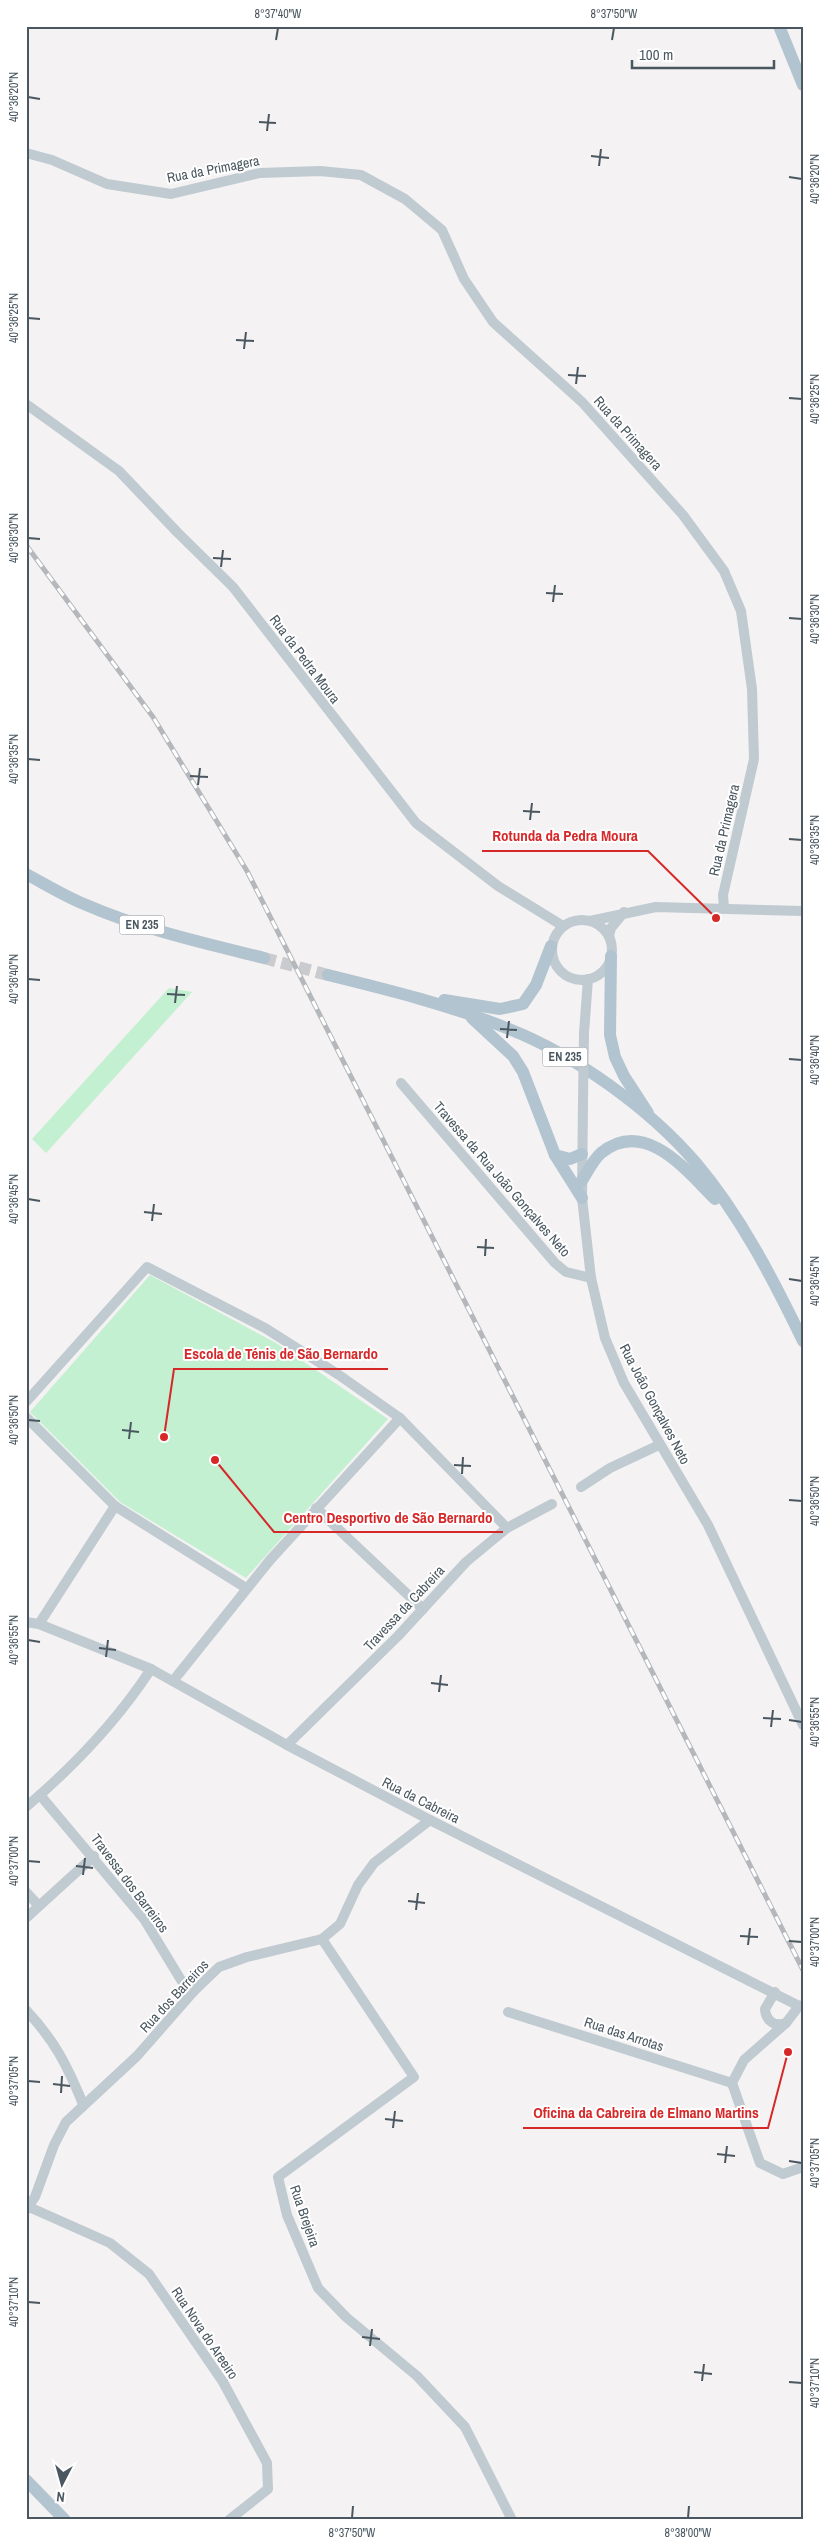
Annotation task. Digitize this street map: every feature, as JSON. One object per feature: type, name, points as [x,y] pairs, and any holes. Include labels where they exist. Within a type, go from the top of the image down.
[{"type":"main road","points":[[779,26],[803,85]]},
{"type":"main road","name":"EN 235","points":[[26,874],[83,904],[126,920],[211,945],[264,958]]},
{"type":"main road","points":[[405,994],[500,1009],[513,1008],[523,1004],[530,996],[551,946]]},
{"type":"main road","points":[[611,956],[610,1035],[615,1056],[624,1076],[653,1121]]},
{"type":"main road","name":"EN 235","points":[[328,975],[405,994],[466,1012],[555,1050],[601,1080],[653,1121],[695,1162],[742,1227],[803,1341]]},
{"type":"main road","points":[[466,1012],[513,1056],[524,1072],[554,1155],[582,1198]]},
{"type":"main road","points":[[581,1182],[600,1154],[617,1145],[635,1141],[654,1145],[676,1160],[742,1227]]},
{"type":"main road","points":[[554,1155],[570,1159],[582,1150],[600,1154]]},
{"type":"main road","points":[[26,2480],[65,2520]]},
{"type":"street","name":"Rua da Primagera","points":[[26,153],[52,160],[107,184],[170,194],[260,173],[320,170],[361,175],[405,198],[442,230],[464,279],[493,322],[582,402],[683,515],[724,571],[738,603],[741,612],[752,689],[754,759],[723,895],[724,908]]},
{"type":"street","name":"Rua da Pedra Moura","points":[[26,404],[119,471],[233,587],[416,823],[498,886],[563,926]]},
{"type":"street","points":[[624,912],[611,928],[609,936],[611,956],[603,971],[588,979],[569,978],[555,965],[551,946],[557,932],[563,926],[581,920],[590,921],[624,912],[656,907],[803,912]]},
{"type":"street","points":[[590,921],[604,930],[609,936]]},
{"type":"street","name":"Rua João Gonçalves Neto","points":[[588,979],[584,1033],[581,1182],[591,1278],[605,1338],[613,1360],[659,1446],[708,1526],[803,1725]]},
{"type":"street","name":"Travessa da Rua João Gonçalves Neto","points":[[402,1083],[554,1263],[566,1272],[591,1278]]},
{"type":"street","points":[[26,1402],[147,1267],[265,1328],[339,1375],[400,1418],[507,1528]]},
{"type":"street","points":[[26,1418],[115,1506],[246,1588]]},
{"type":"street","points":[[172,1681],[246,1588],[316,1508],[400,1418]]},
{"type":"street","points":[[581,1487],[610,1468],[659,1446]]},
{"type":"street","name":"Travessa da Cabreira","points":[[288,1745],[423,1609],[466,1562],[507,1528],[552,1504]]},
{"type":"street","points":[[39,1624],[115,1506]]},
{"type":"street","points":[[316,1508],[423,1609]]},
{"type":"street","name":"Rua da Cabreira","points":[[26,1622],[39,1624],[151,1669],[288,1745],[430,1820],[801,2006]]},
{"type":"street","points":[[26,1807],[76,1762],[134,1696],[151,1669]]},
{"type":"street","name":"Travessa dos Barreiros","points":[[40,1795],[94,1856],[144,1919],[181,1980],[194,1991]]},
{"type":"street","name":"Rua dos Barreiros","points":[[28,2209],[36,2197],[54,2145],[66,2122],[83,2104],[137,2056],[194,1991],[219,1967],[247,1957],[322,1939],[340,1924],[358,1885],[374,1863],[430,1820]]},
{"type":"street","points":[[26,1918],[38,1905],[94,1856]]},
{"type":"street","points":[[26,1892],[38,1905]]},
{"type":"street","name":"Rua Brejeira","points":[[322,1939],[414,2077],[278,2177],[287,2214],[318,2288],[346,2317],[417,2376],[465,2427],[512,2520]]},
{"type":"street","points":[[763,2043],[769,2020],[765,2009],[775,1992]]},
{"type":"street","points":[[801,2006],[786,2023],[744,2060],[732,2083],[760,2164],[783,2174],[803,2167]]},
{"type":"street","points":[[26,2010],[49,2035],[68,2068],[83,2104]]},
{"type":"street","name":"Rua das Arrotas","points":[[508,2012],[732,2083]]},
{"type":"street","points":[[769,2020],[780,2025],[786,2023]]},
{"type":"street","name":"Rua Nova do Areeiro","points":[[28,2209],[110,2242],[149,2274],[223,2382],[268,2463],[268,2489],[230,2520]]},
{"type":"green space","points":[[169,988],[192,992],[46,1153],[32,1139]]},
{"type":"green space","points":[[150,1275],[276,1343],[388,1419],[246,1578],[120,1502],[30,1412]]},
{"type":"tunnel","points":[[264,958],[328,975]]},
{"type":"railway","points":[[26,545],[153,717],[247,871],[803,1970]]},
{"type":"place","name":"Rotunda da Pedra Moura","points":[[716,918]]},
{"type":"place","name":"Escola de Ténis de São Bernardo","points":[[164,1437]]},
{"type":"place","name":"Centro Desportivo de São Bernardo","points":[[215,1460]]},
{"type":"place","name":"Oficina da Cabreira de Elmano Martins","points":[[788,2052]]}]
